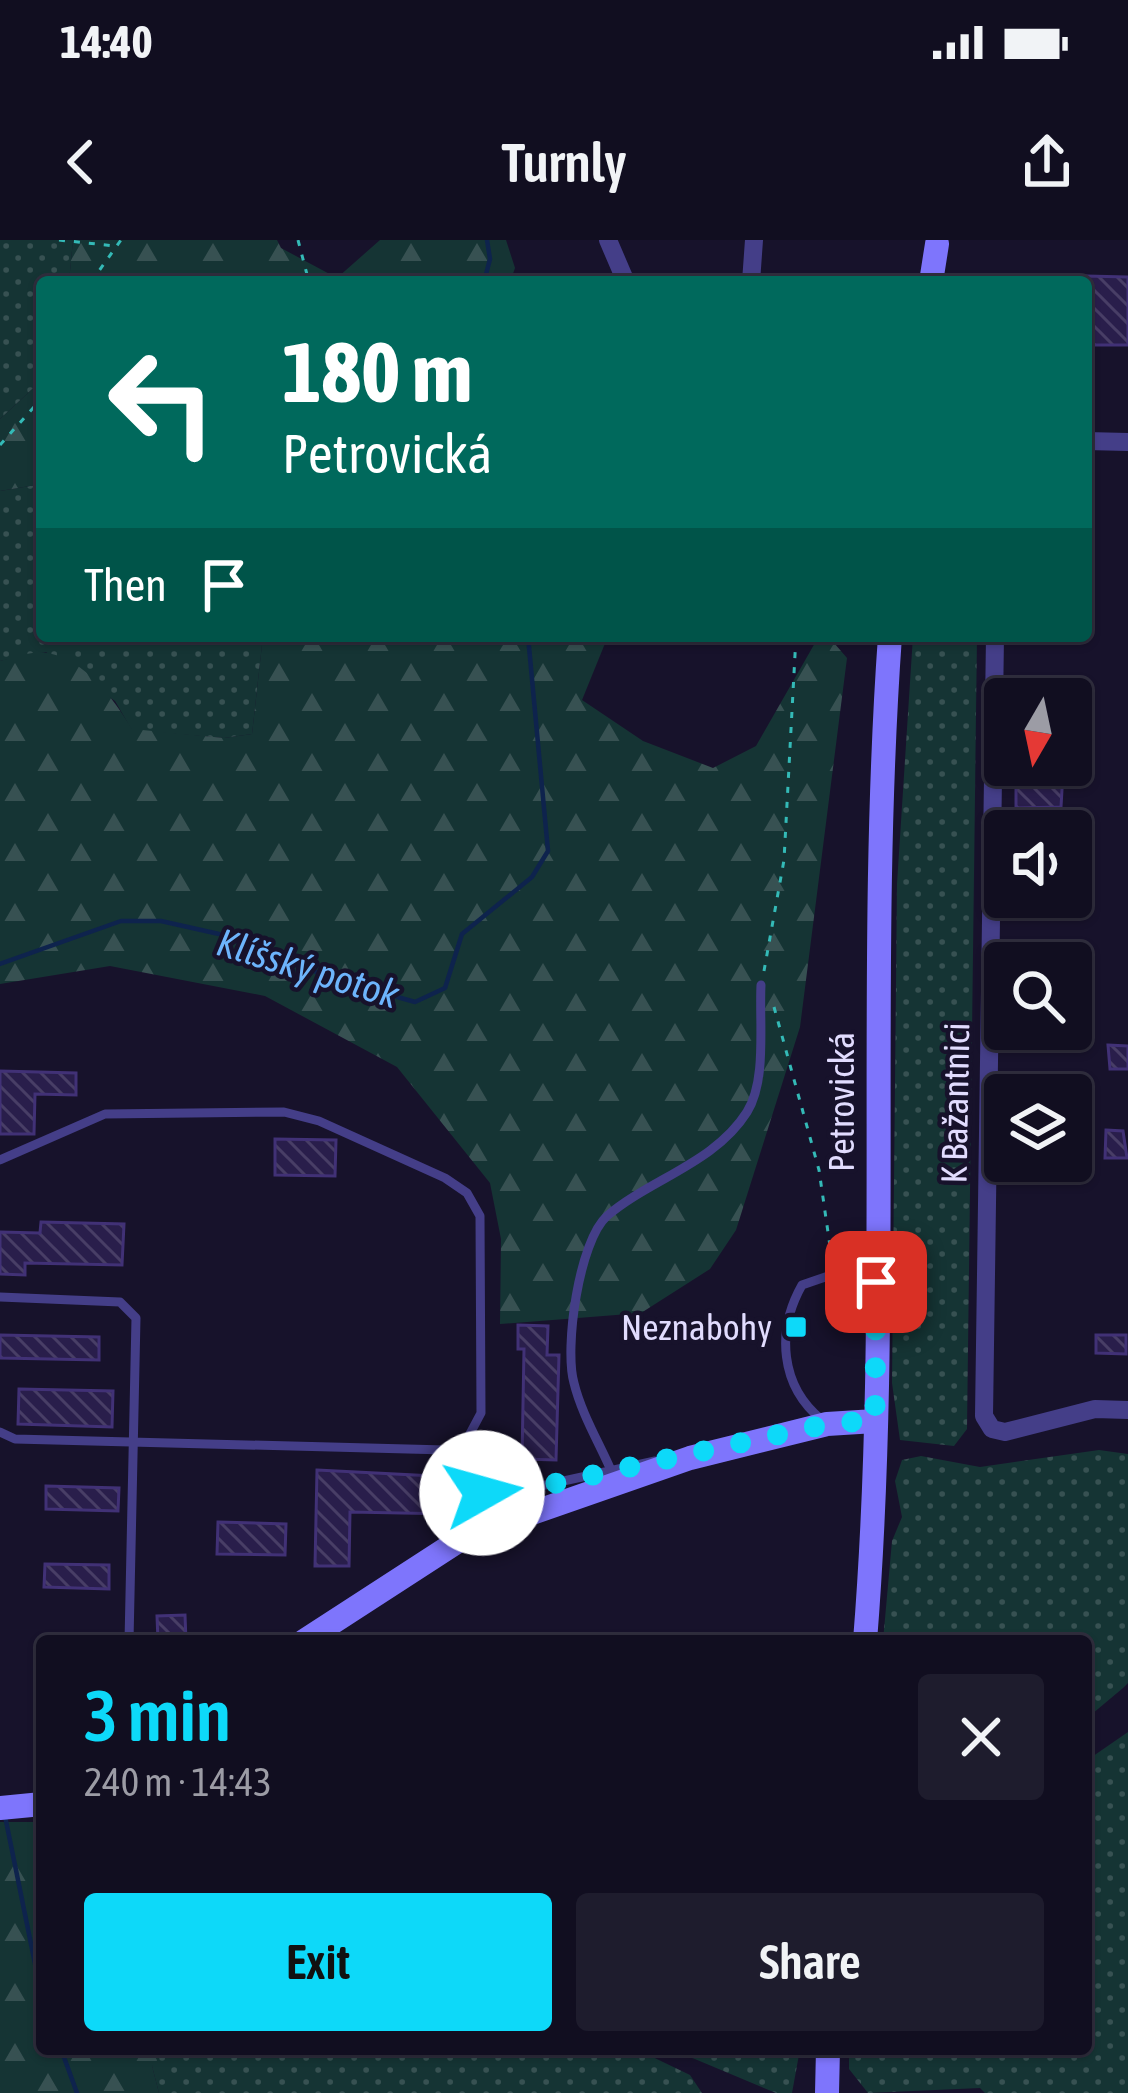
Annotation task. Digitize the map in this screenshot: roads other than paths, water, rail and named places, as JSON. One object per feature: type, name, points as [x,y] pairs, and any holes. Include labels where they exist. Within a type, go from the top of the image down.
[{"type":"main road","points":[[933,276],[942,241]]},
{"type":"main road","name":"Petrovická","points":[[865,1635],[874,1527],[878,928],[890,642]]},
{"type":"main road","points":[[313,1635],[466,1536],[690,1458],[827,1424],[875,1420]]},
{"type":"main road","points":[[827,2093],[828,2055]]},
{"type":"street","points":[[608,240],[623,276]]},
{"type":"street","points":[[751,276],[754,240]]},
{"type":"street","points":[[1092,441],[1128,442]]},
{"type":"street","name":"K Bažantnici","points":[[995,642],[986,1422],[1005,1432],[1095,1409],[1128,1410]]},
{"type":"lane","points":[[610,1468],[572,1380],[578,1274],[590,1238],[607,1217],[714,1147],[745,1115],[755,1094],[761,985]]},
{"type":"lane","points":[[0,1160],[105,1114],[284,1112],[319,1120],[445,1178],[466,1193],[480,1216],[481,1413],[465,1443],[446,1450],[15,1439],[0,1432]]},
{"type":"lane","points":[[827,1424],[806,1407],[790,1383],[790,1307],[802,1285],[834,1274],[876,1282]]},
{"type":"lane","points":[[0,1297],[119,1302],[136,1318],[129,1635]]},
{"type":"lane","points":[[446,1450],[490,1497],[610,1468],[690,1458]]},
{"type":"waterway","name":"Klíšský potok","points":[[486,276],[490,259],[487,240]]},
{"type":"waterway","name":"Klíšský potok","points":[[0,964],[121,921],[161,921],[219,934],[334,979],[415,1002],[445,988],[462,934],[532,877],[548,851],[529,642]]},
{"type":"waterway","name":"Klíšský potok","points":[[5,1816],[36,1968]]},
{"type":"waterway","name":"Klíšský potok","points":[[63,2055],[77,2093]]},
{"type":"place","name":"Neznabohy","points":[[796,1327]]}]
